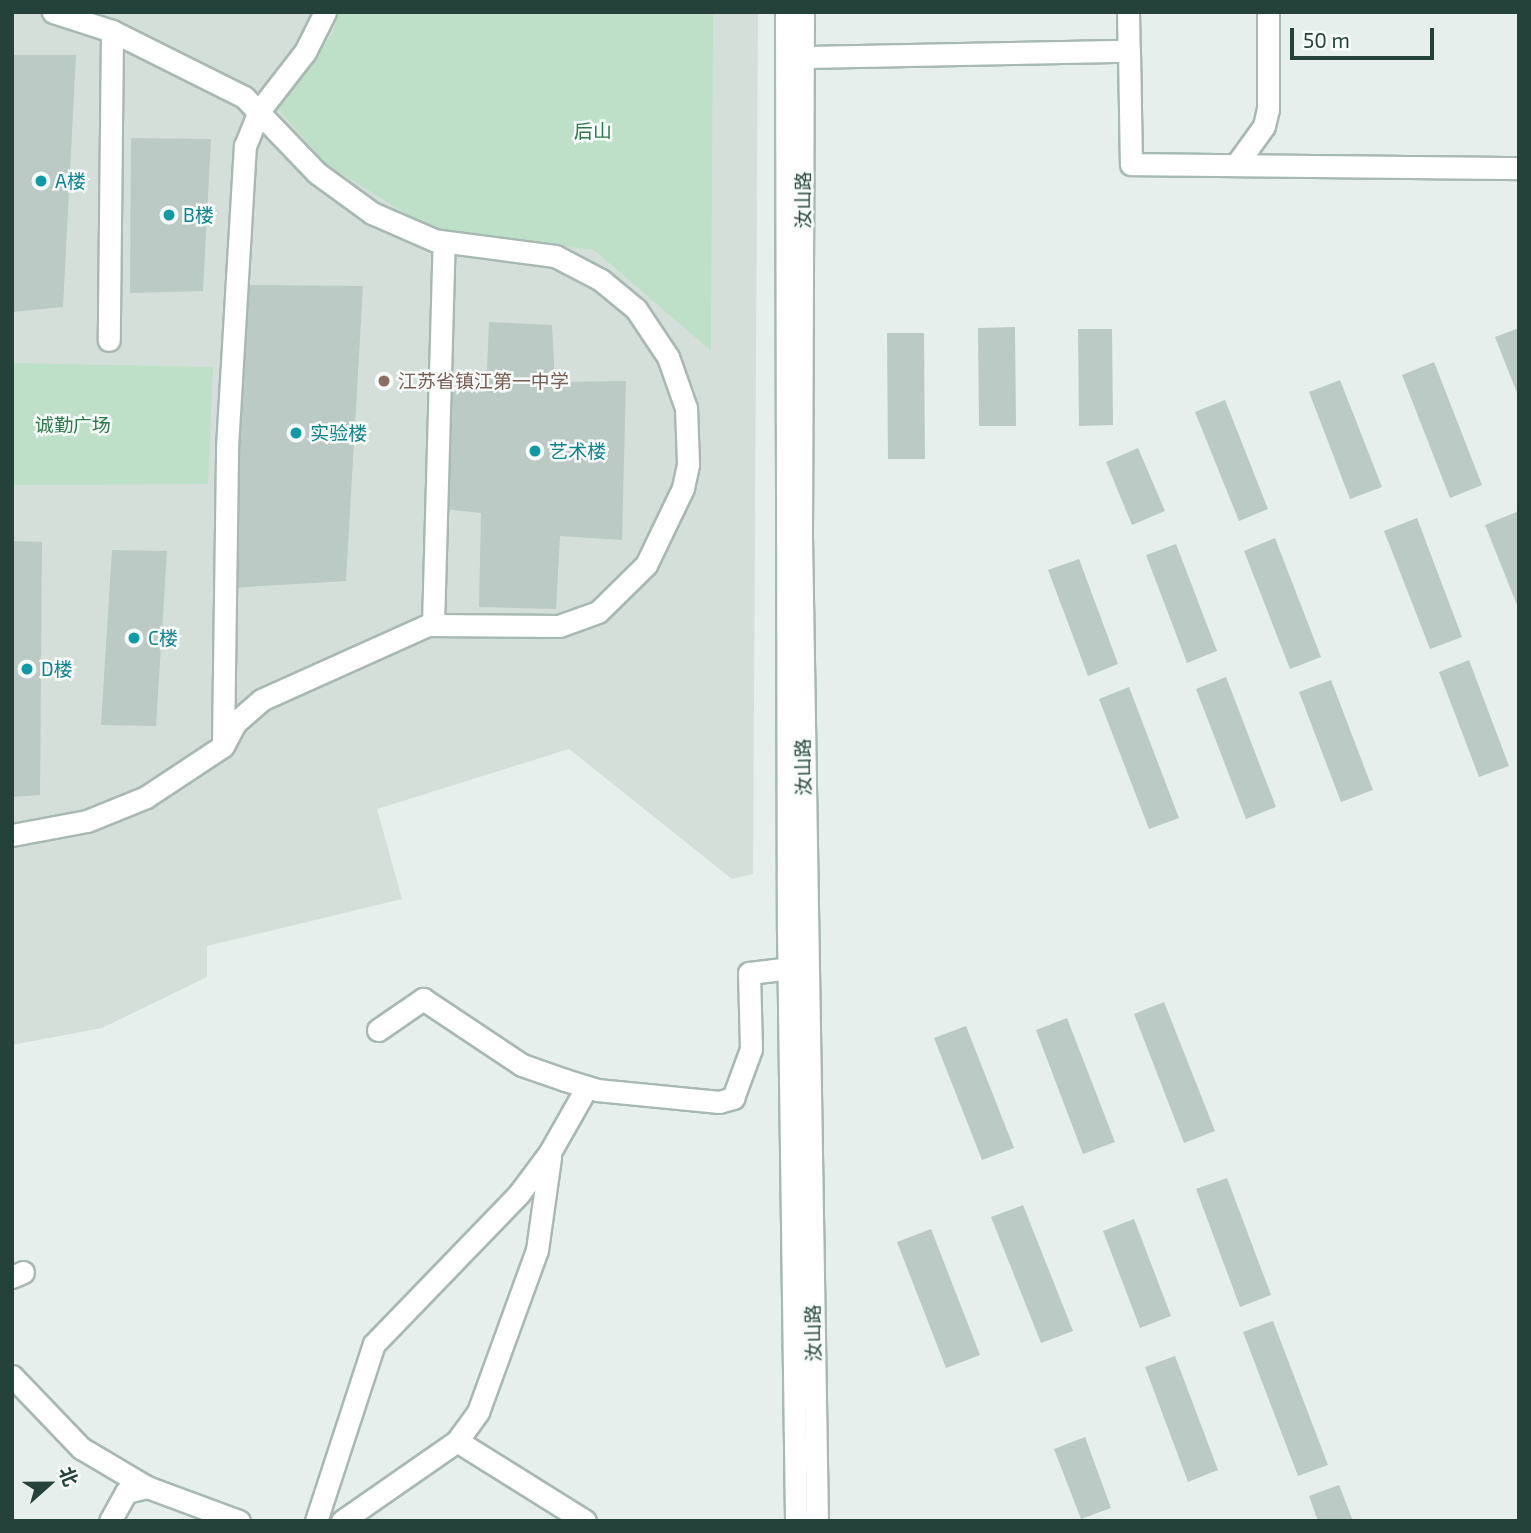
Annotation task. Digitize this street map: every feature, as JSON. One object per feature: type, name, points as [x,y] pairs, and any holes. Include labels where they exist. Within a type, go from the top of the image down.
[{"type":"street","points":[[12,835],[87,821],[146,797],[223,746],[235,723],[261,700],[432,625],[559,626],[598,612],[633,583],[660,541],[682,488],[690,441],[686,408],[668,357],[651,328],[617,292],[582,266],[555,256],[444,242],[372,213],[343,195],[244,97],[112,31],[53,12]]},
{"type":"street","points":[[223,746],[228,434],[245,146],[259,111],[305,52],[326,12]]},
{"type":"street","name":"汝山路","points":[[786,12],[797,968],[817,1521]]},
{"type":"street","name":"汝山路","points":[[796,1521],[803,12]]},
{"type":"street","points":[[1128,12],[1131,164],[1519,168]]},
{"type":"street","points":[[1236,165],[1264,126],[1268,109],[1268,12]]},
{"type":"street","points":[[109,340],[112,31]]},
{"type":"street","points":[[804,57],[1129,51]]},
{"type":"street","points":[[432,625],[444,242]]},
{"type":"street","points":[[378,1030],[423,999],[522,1065],[587,1087],[719,1102],[733,1098],[751,1049],[750,973],[797,968]]},
{"type":"street","points":[[316,1521],[374,1344],[518,1195],[550,1152],[587,1087]]},
{"type":"street","points":[[342,1521],[457,1441],[478,1412],[537,1250],[550,1152]]},
{"type":"street","points":[[12,1376],[81,1448],[147,1487],[239,1521]]},
{"type":"street","points":[[457,1441],[585,1521]]},
{"type":"street","points":[[110,1521],[126,1492],[147,1487]]},
{"type":"shaded area","name":"江苏省镇江第一中学","points":[[12,12],[758,12],[753,874],[732,879],[569,749],[377,809],[402,899],[207,946],[207,977],[102,1028],[12,1045]]},
{"type":"green space","name":"后山","points":[[338,12],[713,12],[711,351],[594,250],[434,231],[327,165],[275,106],[333,33]]},
{"type":"green space","name":"诚勤广场","points":[[12,363],[213,367],[208,484],[12,485]]},
{"type":"building","name":"A楼","points":[[12,55],[76,55],[63,307],[12,312]]},
{"type":"building","name":"B楼","points":[[131,138],[211,139],[203,291],[130,293]]},
{"type":"building","name":"实验楼","points":[[243,285],[363,286],[346,581],[231,588]]},
{"type":"building","name":"艺术楼","points":[[489,322],[552,325],[555,382],[626,381],[622,540],[560,536],[556,609],[479,607],[481,513],[444,509],[449,391],[486,392]]},
{"type":"building","points":[[1015,327],[1016,426],[979,426],[978,328]]},
{"type":"building","points":[[1519,328],[1519,398],[1495,337]]},
{"type":"building","points":[[1078,329],[1112,329],[1113,425],[1079,426]]},
{"type":"building","points":[[887,333],[924,333],[925,459],[888,459]]},
{"type":"building","points":[[1434,362],[1482,485],[1450,498],[1402,375]]},
{"type":"building","points":[[1340,380],[1382,487],[1350,499],[1309,392]]},
{"type":"building","points":[[1225,400],[1268,509],[1239,521],[1195,412]]},
{"type":"building","points":[[1138,448],[1165,511],[1132,525],[1106,462]]},
{"type":"building","points":[[1519,511],[1519,610],[1485,525]]},
{"type":"building","points":[[1417,518],[1462,637],[1430,649],[1384,531]]},
{"type":"building","points":[[1275,538],[1321,657],[1290,669],[1244,551]]},
{"type":"building","name":"D楼","points":[[12,541],[42,542],[40,795],[12,797]]},
{"type":"building","points":[[1176,544],[1217,651],[1187,663],[1146,555]]},
{"type":"building","name":"C楼","points":[[112,550],[167,551],[156,726],[101,725]]},
{"type":"building","points":[[1079,559],[1118,664],[1088,676],[1048,570]]},
{"type":"building","points":[[1469,660],[1509,766],[1479,777],[1439,672]]},
{"type":"building","points":[[1226,677],[1276,807],[1246,819],[1196,689]]},
{"type":"building","points":[[1331,680],[1373,790],[1341,802],[1299,692]]},
{"type":"building","points":[[1129,687],[1179,818],[1149,829],[1099,699]]},
{"type":"building","points":[[1164,1002],[1215,1131],[1184,1143],[1134,1014]]},
{"type":"building","points":[[1067,1018],[1115,1142],[1083,1154],[1036,1030]]},
{"type":"building","points":[[966,1026],[1014,1148],[982,1160],[934,1038]]},
{"type":"building","points":[[1227,1178],[1271,1295],[1240,1307],[1196,1189]]},
{"type":"building","points":[[1023,1205],[1073,1331],[1041,1343],[991,1217]]},
{"type":"building","points":[[1134,1219],[1171,1316],[1140,1328],[1103,1231]]},
{"type":"building","points":[[931,1229],[980,1355],[946,1368],[897,1242]]},
{"type":"building","points":[[1273,1321],[1328,1465],[1298,1476],[1243,1332]]},
{"type":"building","points":[[1175,1356],[1218,1470],[1188,1482],[1145,1367]]},
{"type":"building","points":[[1085,1437],[1111,1508],[1081,1519],[1054,1449]]},
{"type":"building","points":[[1339,1485],[1353,1521],[1318,1521],[1309,1496]]},
{"type":"place","name":"A楼","points":[[41,181]]},
{"type":"place","name":"B楼","points":[[169,215]]},
{"type":"place","name":"江苏省镇江第一中学","points":[[384,381]]},
{"type":"place","name":"实验楼","points":[[296,433]]},
{"type":"place","name":"艺术楼","points":[[535,451]]},
{"type":"place","name":"C楼","points":[[134,638]]},
{"type":"place","name":"D楼","points":[[27,669]]}]
